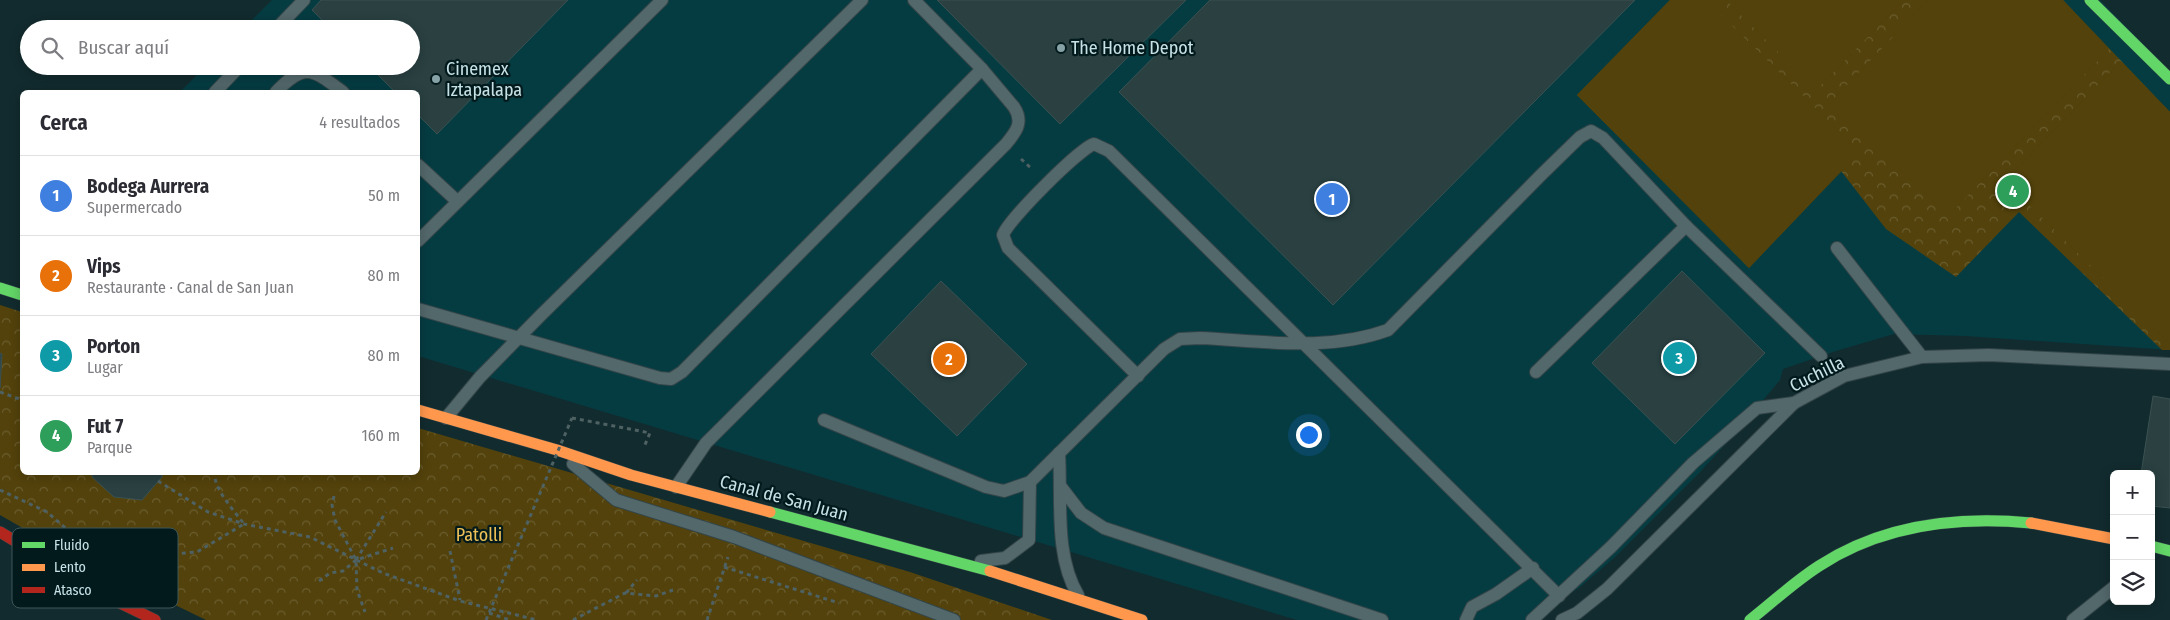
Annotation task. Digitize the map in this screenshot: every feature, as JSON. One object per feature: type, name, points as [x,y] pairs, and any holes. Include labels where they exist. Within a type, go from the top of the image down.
[{"type":"main road","points":[[2090,0],[2170,79]]},
{"type":"main road","points":[[0,288],[20,294]]},
{"type":"main road","name":"Canal de San Juan","points":[[420,411],[556,450],[631,475],[962,563],[1081,599],[1142,620]]},
{"type":"main road","points":[[1750,620],[1820,565],[1872,538],[1924,525],[1971,520],[2035,523],[2110,538]]},
{"type":"main road","points":[[0,532],[12,539]]},
{"type":"main road","points":[[132,608],[155,620]]},
{"type":"lane","points":[[285,20],[304,0]]},
{"type":"lane","points":[[420,239],[662,0]]},
{"type":"lane","points":[[446,418],[480,377],[517,339],[862,0]]},
{"type":"lane","points":[[676,487],[706,443],[1006,144],[1017,130],[1020,122],[1019,114],[982,69],[914,0]]},
{"type":"lane","points":[[420,310],[517,339],[671,380],[682,372],[982,69]]},
{"type":"lane","points":[[217,90],[231,75]]},
{"type":"lane","points":[[278,90],[294,75]]},
{"type":"lane","points":[[317,75],[340,90]]},
{"type":"lane","points":[[824,420],[986,487],[1004,490],[1030,482],[1164,349],[1180,339],[1200,338],[1335,343],[1354,340],[1388,330],[1516,200],[1585,133],[1591,131],[1603,138],[1686,226],[1821,356]]},
{"type":"lane","points":[[1138,376],[1008,248],[1003,235],[1005,228],[1087,146],[1094,144],[1108,151],[1533,568],[1558,596]]},
{"type":"lane","points":[[420,167],[457,201]]},
{"type":"lane","points":[[1536,372],[1686,226]]},
{"type":"lane","points":[[1837,248],[1922,357]]},
{"type":"lane","name":"Cuchilla","points":[[1562,620],[1577,613],[1607,590],[1794,403],[1844,376],[1922,357],[1989,355],[2170,364]]},
{"type":"lane","points":[[1532,620],[1611,547],[1694,463],[1757,408],[1794,403]]},
{"type":"lane","points":[[556,450],[616,500],[734,537],[954,620]]},
{"type":"lane","points":[[1059,453],[1062,550],[1069,579],[1081,599]]},
{"type":"lane","points":[[962,563],[1005,558],[1029,540],[1030,482]]},
{"type":"lane","points":[[1061,486],[1081,513],[1104,528],[1382,620]]},
{"type":"lane","points":[[1466,620],[1472,607],[1496,594],[1533,568]]},
{"type":"lane","points":[[2073,620],[2110,590]]},
{"type":"path","points":[[1006,144],[1048,185]]},
{"type":"path","points":[[0,392],[20,399]]},
{"type":"path","points":[[486,620],[572,418],[650,433]]},
{"type":"path","points":[[214,475],[214,479],[222,494],[244,524]]},
{"type":"path","points":[[158,481],[208,512],[244,524],[310,537],[383,573],[460,601],[537,620]]},
{"type":"path","points":[[0,490],[47,512],[65,528]]},
{"type":"path","points":[[334,496],[332,505],[335,520],[356,560],[357,590],[365,612]]},
{"type":"path","points":[[319,581],[330,573],[343,571],[356,560],[386,512]]},
{"type":"path","points":[[178,554],[197,552],[244,524]]},
{"type":"path","points":[[707,620],[734,537]]},
{"type":"path","points":[[356,560],[394,548]]},
{"type":"path","points":[[450,551],[460,601]]},
{"type":"path","points":[[724,567],[847,605]]},
{"type":"path","points":[[573,620],[625,593],[637,580]]},
{"type":"path","points":[[625,593],[656,596],[673,590]]},
{"type":"path","points":[[490,613],[510,620]]},
{"type":"shaded area","points":[[272,0],[2100,0],[2170,71],[2170,350],[1965,336],[1894,334],[1836,351],[1783,369],[1780,380],[1741,427],[1701,471],[1614,558],[1579,588],[1525,620],[1297,620],[420,357],[420,90],[182,90],[197,75],[420,75],[420,20],[252,20]]},
{"type":"green space","points":[[1670,0],[2063,0],[2170,112],[2170,350],[2162,350],[2019,212],[1956,277],[1886,229],[1841,171],[1749,268],[1577,95]]},
{"type":"green space","points":[[1670,0],[1706,0],[1860,152],[1749,268],[1577,95]]},
{"type":"green space","points":[[1726,0],[1904,0],[1816,90]]},
{"type":"green space","points":[[1928,0],[2063,0],[2109,49],[1948,216],[1831,102]]},
{"type":"green space","points":[[2121,61],[2170,112],[2170,344],[2005,181]]},
{"type":"green space","name":"Patolli","points":[[0,305],[20,311],[20,475],[420,475],[420,429],[910,572],[1052,620],[206,620],[178,606],[178,528],[23,528],[0,515]]},
{"type":"building","name":"Cinemex Iztapalapa","points":[[321,0],[568,0],[437,134],[420,117],[420,90],[393,90],[378,75],[420,75],[420,20],[322,20],[312,10]]},
{"type":"building","name":"The Home Depot","points":[[937,0],[1186,0],[1060,124]]},
{"type":"building","points":[[1210,0],[1635,0],[1333,305],[1119,92]]},
{"type":"building","points":[[1682,271],[1765,353],[1675,444],[1592,363]]},
{"type":"building","points":[[941,281],[1027,364],[957,436],[871,354]]},
{"type":"building","points":[[0,353],[2,354],[0,388]]},
{"type":"building","points":[[2153,396],[2170,399],[2170,508],[2155,506],[2155,470],[2142,470]]},
{"type":"building","points":[[92,475],[162,475],[142,500],[114,497]]},
{"type":"traffic: fast","points":[[2090,0],[2170,79]]},
{"type":"traffic: fast","points":[[0,288],[20,294]]},
{"type":"traffic: fast","points":[[770,512],[990,571]]},
{"type":"traffic: fast","points":[[1750,620],[1810,572],[1843,552],[1868,541],[1921,526],[1948,523],[1976,521],[2031,523]]},
{"type":"traffic: fast","points":[[2155,547],[2170,551]]},
{"type":"traffic: slow","points":[[420,411],[557,450],[631,475],[770,512]]},
{"type":"traffic: slow","points":[[2031,523],[2110,538]]},
{"type":"traffic: slow","points":[[990,571],[1142,620]]},
{"type":"traffic: jam","points":[[0,532],[12,539]]},
{"type":"traffic: jam","points":[[130,608],[155,620]]},
{"type":"place","name":"The Home Depot","points":[[1061,48]]},
{"type":"place","name":"Cinemex Iztapalapa","points":[[436,79]]},
{"type":"place","name":"Fut 7","points":[[2013,191]]},
{"type":"place","name":"Bodega Aurrera","points":[[1332,199]]},
{"type":"place","name":"Porton","points":[[1679,358]]},
{"type":"place","name":"Vips","points":[[949,359]]}]
